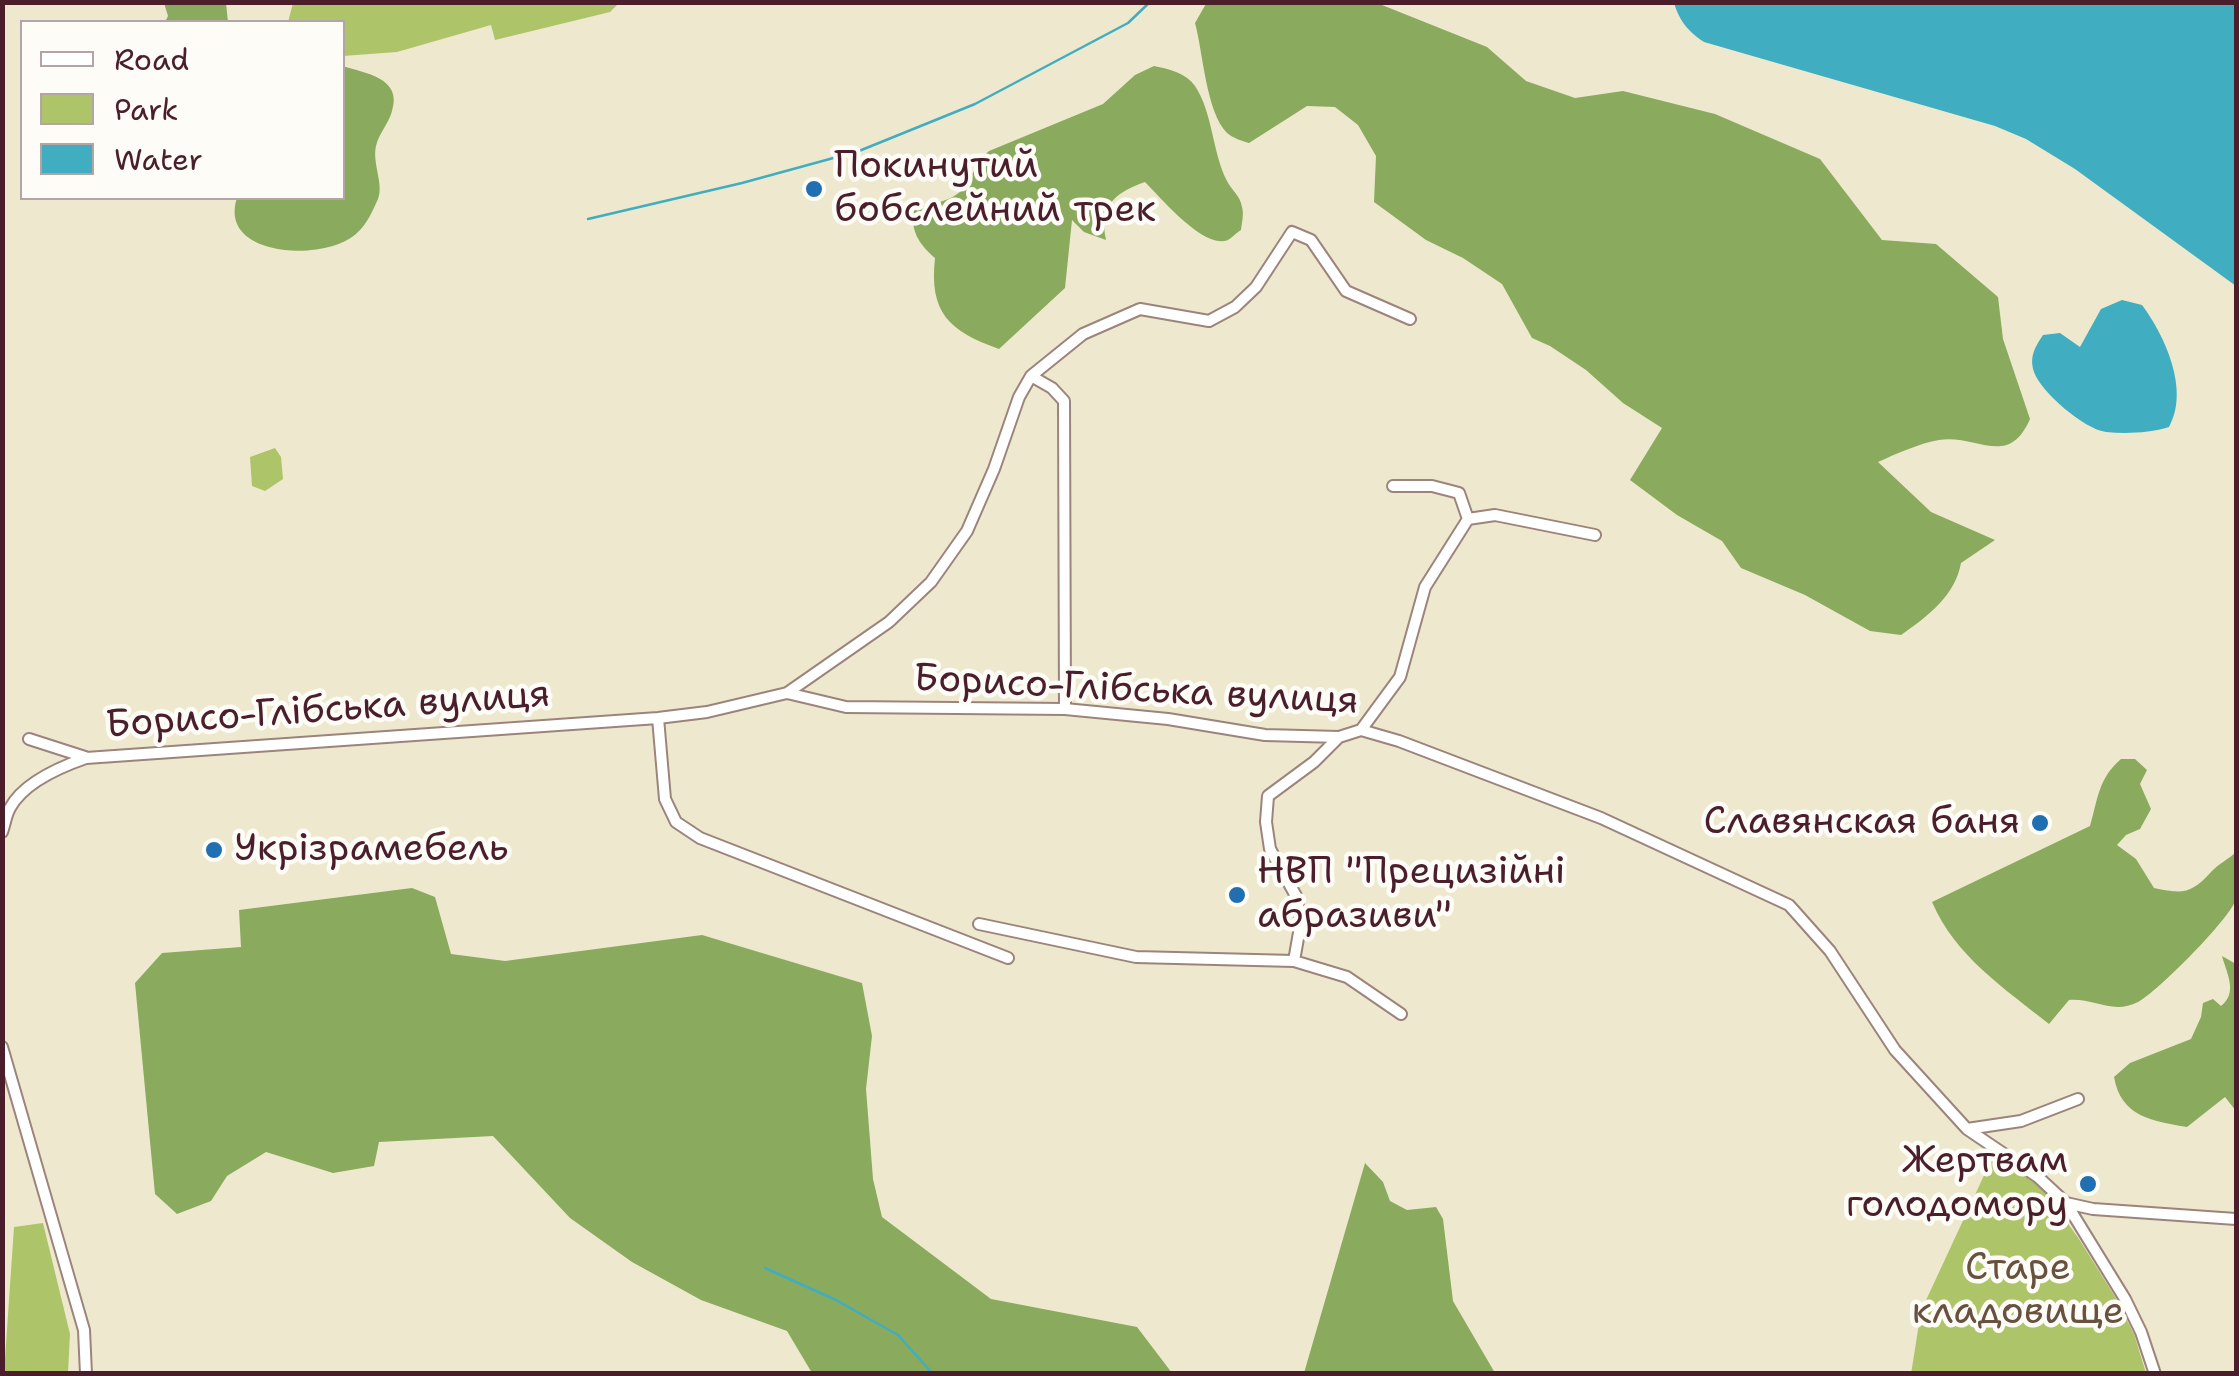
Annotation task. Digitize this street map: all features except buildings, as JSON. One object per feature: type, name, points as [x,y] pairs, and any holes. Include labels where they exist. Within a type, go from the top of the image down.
[{"type":"street","points":[[787,693],[889,622],[931,582],[967,531],[1019,398],[1032,376],[1084,334],[1140,310],[1209,321],[1235,308],[1256,287],[1292,232],[1310,240],[1346,290],[1410,319]]},
{"type":"street","points":[[1032,376],[1064,401],[1066,709]]},
{"type":"street","points":[[1393,486],[1432,486],[1459,494],[1468,520]]},
{"type":"street","points":[[1361,730],[1400,677],[1425,587],[1468,520],[1496,516],[1595,535]]},
{"type":"street","name":"Борисо-Глібська вулиця","points":[[2,832],[10,807],[28,788],[64,766],[86,758],[658,718],[707,712],[787,693],[846,707],[1066,709],[1168,719],[1265,735],[1339,736],[1361,730],[1601,818],[1789,905],[1830,951],[1895,1050],[1967,1128],[2038,1177],[2066,1203],[2125,1299],[2155,1374]]},
{"type":"street","points":[[658,718],[665,800],[676,822],[700,838],[1008,958]]},
{"type":"street","points":[[1294,961],[1301,921],[1296,896],[1270,849],[1268,796],[1314,762],[1339,736]]},
{"type":"street","name":"Борисо-Глібська вулиця","points":[[29,740],[86,758]]},
{"type":"street","points":[[979,924],[1136,956],[1294,961],[1346,977],[1402,1014]]},
{"type":"street","points":[[2,1047],[84,1330],[86,1374]]},
{"type":"street","points":[[1967,1128],[2021,1121],[2078,1099]]},
{"type":"street","points":[[2066,1203],[2096,1209],[2236,1218]]},
{"type":"green space","points":[[294,2],[619,3],[610,12],[495,40],[491,25],[397,52],[345,56],[345,20],[289,20]]},
{"type":"green space","points":[[1207,2],[1377,3],[1487,47],[1526,81],[1575,98],[1623,91],[1715,114],[1820,159],[1882,240],[1936,244],[1998,297],[2003,339],[2030,419],[2021,434],[2002,446],[1939,440],[1878,462],[1931,512],[1995,540],[1961,563],[1946,595],[1901,635],[1870,631],[1805,595],[1741,568],[1722,541],[1677,515],[1630,480],[1662,428],[1623,403],[1586,370],[1532,338],[1502,284],[1426,240],[1374,202],[1376,156],[1358,125],[1335,107],[1307,106],[1249,143],[1227,133],[1214,111],[1195,23]]},
{"type":"green space","points":[[164,3],[226,3],[228,20],[166,20]]},
{"type":"green space","points":[[1154,66],[1187,78],[1201,97],[1222,170],[1241,203],[1241,230],[1228,240],[1207,237],[1183,220],[1145,182],[1111,202],[1105,218],[1106,240],[1084,232],[1072,220],[1065,288],[999,349],[955,327],[939,306],[935,258],[917,237],[914,209],[961,191],[989,151],[1103,104],[1135,75]]},
{"type":"green space","points":[[345,67],[387,84],[394,100],[376,146],[379,193],[358,232],[324,248],[279,249],[243,233],[235,218],[237,200],[345,200]]},
{"type":"green space","points":[[275,448],[281,457],[283,479],[265,491],[252,486],[250,457]]},
{"type":"green space","points":[[2121,759],[2135,759],[2147,770],[2140,784],[2151,809],[2140,829],[2126,835],[2117,845],[2136,859],[2154,888],[2172,891],[2192,888],[2236,852],[2236,899],[2192,954],[2138,1002],[2112,1007],[2069,1000],[2049,1024],[1967,955],[1932,902],[2090,826],[2103,782]]},
{"type":"green space","points":[[412,888],[435,897],[451,954],[505,961],[702,935],[862,983],[872,1036],[866,1089],[873,1179],[882,1217],[991,1299],[1137,1327],[1172,1373],[812,1373],[787,1331],[701,1300],[632,1262],[570,1218],[493,1136],[379,1142],[374,1166],[333,1173],[266,1152],[227,1176],[211,1201],[177,1214],[155,1194],[135,983],[162,953],[241,947],[239,910]]},
{"type":"green space","points":[[2222,956],[2236,964],[2236,1111],[2225,1097],[2187,1127],[2140,1115],[2123,1101],[2114,1077],[2130,1063],[2191,1039],[2203,1003],[2213,999],[2221,1006],[2226,1001],[2230,983]]},
{"type":"green space","name":"Старе кладовище","points":[[1993,1156],[2039,1183],[2079,1239],[2134,1334],[2146,1373],[1911,1374],[1921,1311]]},
{"type":"green space","points":[[1365,1163],[1383,1182],[1390,1201],[1407,1210],[1436,1207],[1443,1219],[1453,1301],[1495,1373],[1304,1373]]},
{"type":"green space","points":[[43,1223],[70,1334],[68,1373],[4,1373],[14,1227]]},
{"type":"water","points":[[1674,3],[2236,3],[2236,286],[2075,169],[2026,139],[1995,126],[1704,42],[1685,26]]},
{"type":"water","points":[[2122,300],[2142,305],[2166,347],[2177,397],[2169,427],[2130,433],[2097,429],[2054,399],[2034,372],[2034,352],[2043,335],[2060,333],[2080,347],[2101,309]]},
{"type":"waterway","points":[[588,219],[859,151],[975,104],[1128,23],[1150,2]]},
{"type":"waterway","points":[[765,1268],[836,1300],[898,1335],[933,1374]]},
{"type":"place","name":"Покинутий бобслейний трек","points":[[814,189]]},
{"type":"place","name":"Славянская баня","points":[[2040,823]]},
{"type":"place","name":"Укрізрамебель","points":[[214,850]]},
{"type":"place","name":"НВП \"Прецизійні абразиви\"","points":[[1237,895]]},
{"type":"place","name":"Жертвам голодомору","points":[[2088,1184]]}]
